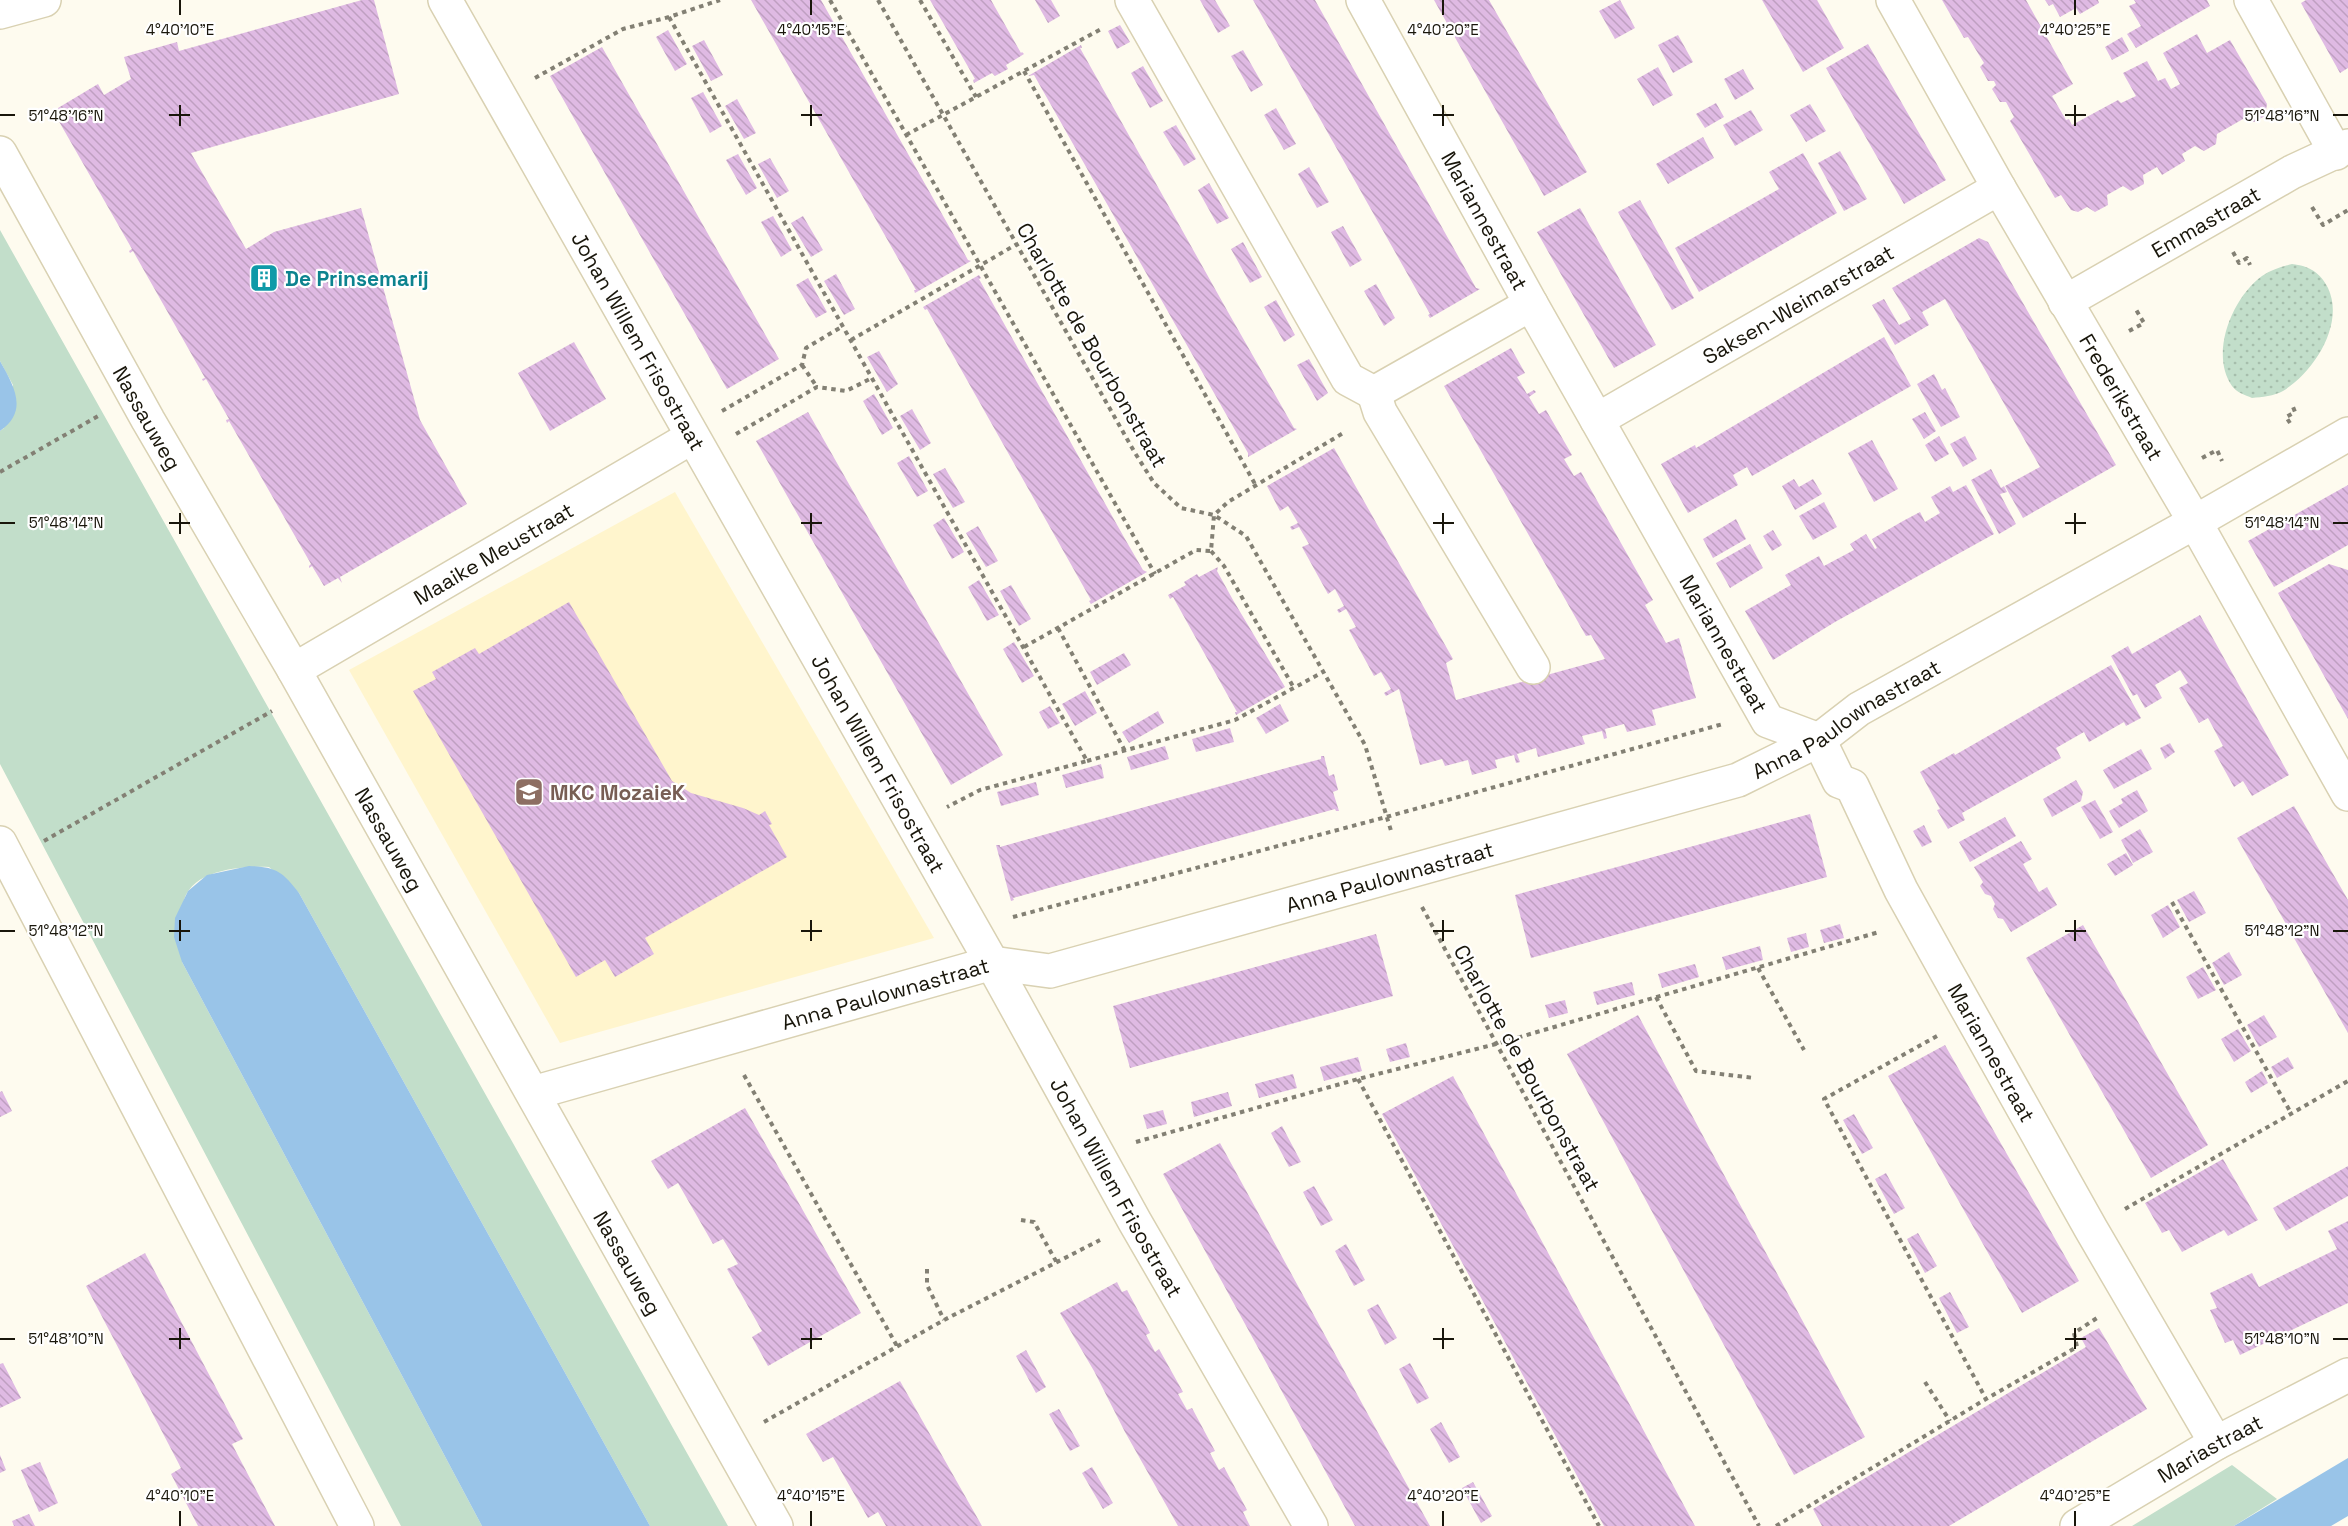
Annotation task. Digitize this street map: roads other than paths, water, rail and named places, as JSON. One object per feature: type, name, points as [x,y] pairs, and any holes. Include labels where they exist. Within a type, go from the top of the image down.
[{"type":"street","points":[[0,12],[44,0]]},
{"type":"street","name":"Johan Willem Frisostraat","points":[[445,0],[992,963],[1135,1222],[1311,1526]]},
{"type":"street","name":"Mariannestraat","points":[[1363,0],[1768,721],[1819,740],[1839,781],[1852,786],[1921,927],[2091,1229],[2216,1443]]},
{"type":"street","name":"Frederikstraat","points":[[1893,0],[1999,188],[2195,522],[2348,794]]},
{"type":"street","points":[[2252,0],[2342,149]]},
{"type":"street","points":[[1135,4],[1348,379],[1377,403],[1533,667]]},
{"type":"street","name":"Emmastraat","points":[[2065,302],[2292,172],[2342,149]]},
{"type":"street","name":"Nassauweg","points":[[0,153],[134,395],[300,681],[776,1526]]},
{"type":"street","name":"Saksen-Weimarstraat","points":[[1598,420],[1999,188]]},
{"type":"street","points":[[1377,403],[1532,304]]},
{"type":"street","name":"Anna Paulownastraat","points":[[533,1093],[992,963],[1050,971],[1738,780],[1819,740],[1860,710],[2348,434]]},
{"type":"street","name":"Maaike Meustraat","points":[[300,681],[697,445]]},
{"type":"street","points":[[3,856],[357,1526]]},
{"type":"street","name":"Mariastraat","points":[[2077,1526],[2216,1443],[2348,1375]]},
{"type":"water","points":[[0,361],[14,389],[16,407],[9,423],[0,431]]},
{"type":"water","points":[[249,866],[278,872],[299,893],[650,1526],[482,1526],[182,962],[174,937],[175,918],[188,891],[207,875]]},
{"type":"water","points":[[2348,1458],[2348,1516],[2331,1526],[2234,1526]]},
{"type":"place","name":"De Prinsemarij","points":[[264,278]]},
{"type":"place","name":"MKC MozaieK","points":[[529,792]]}]
